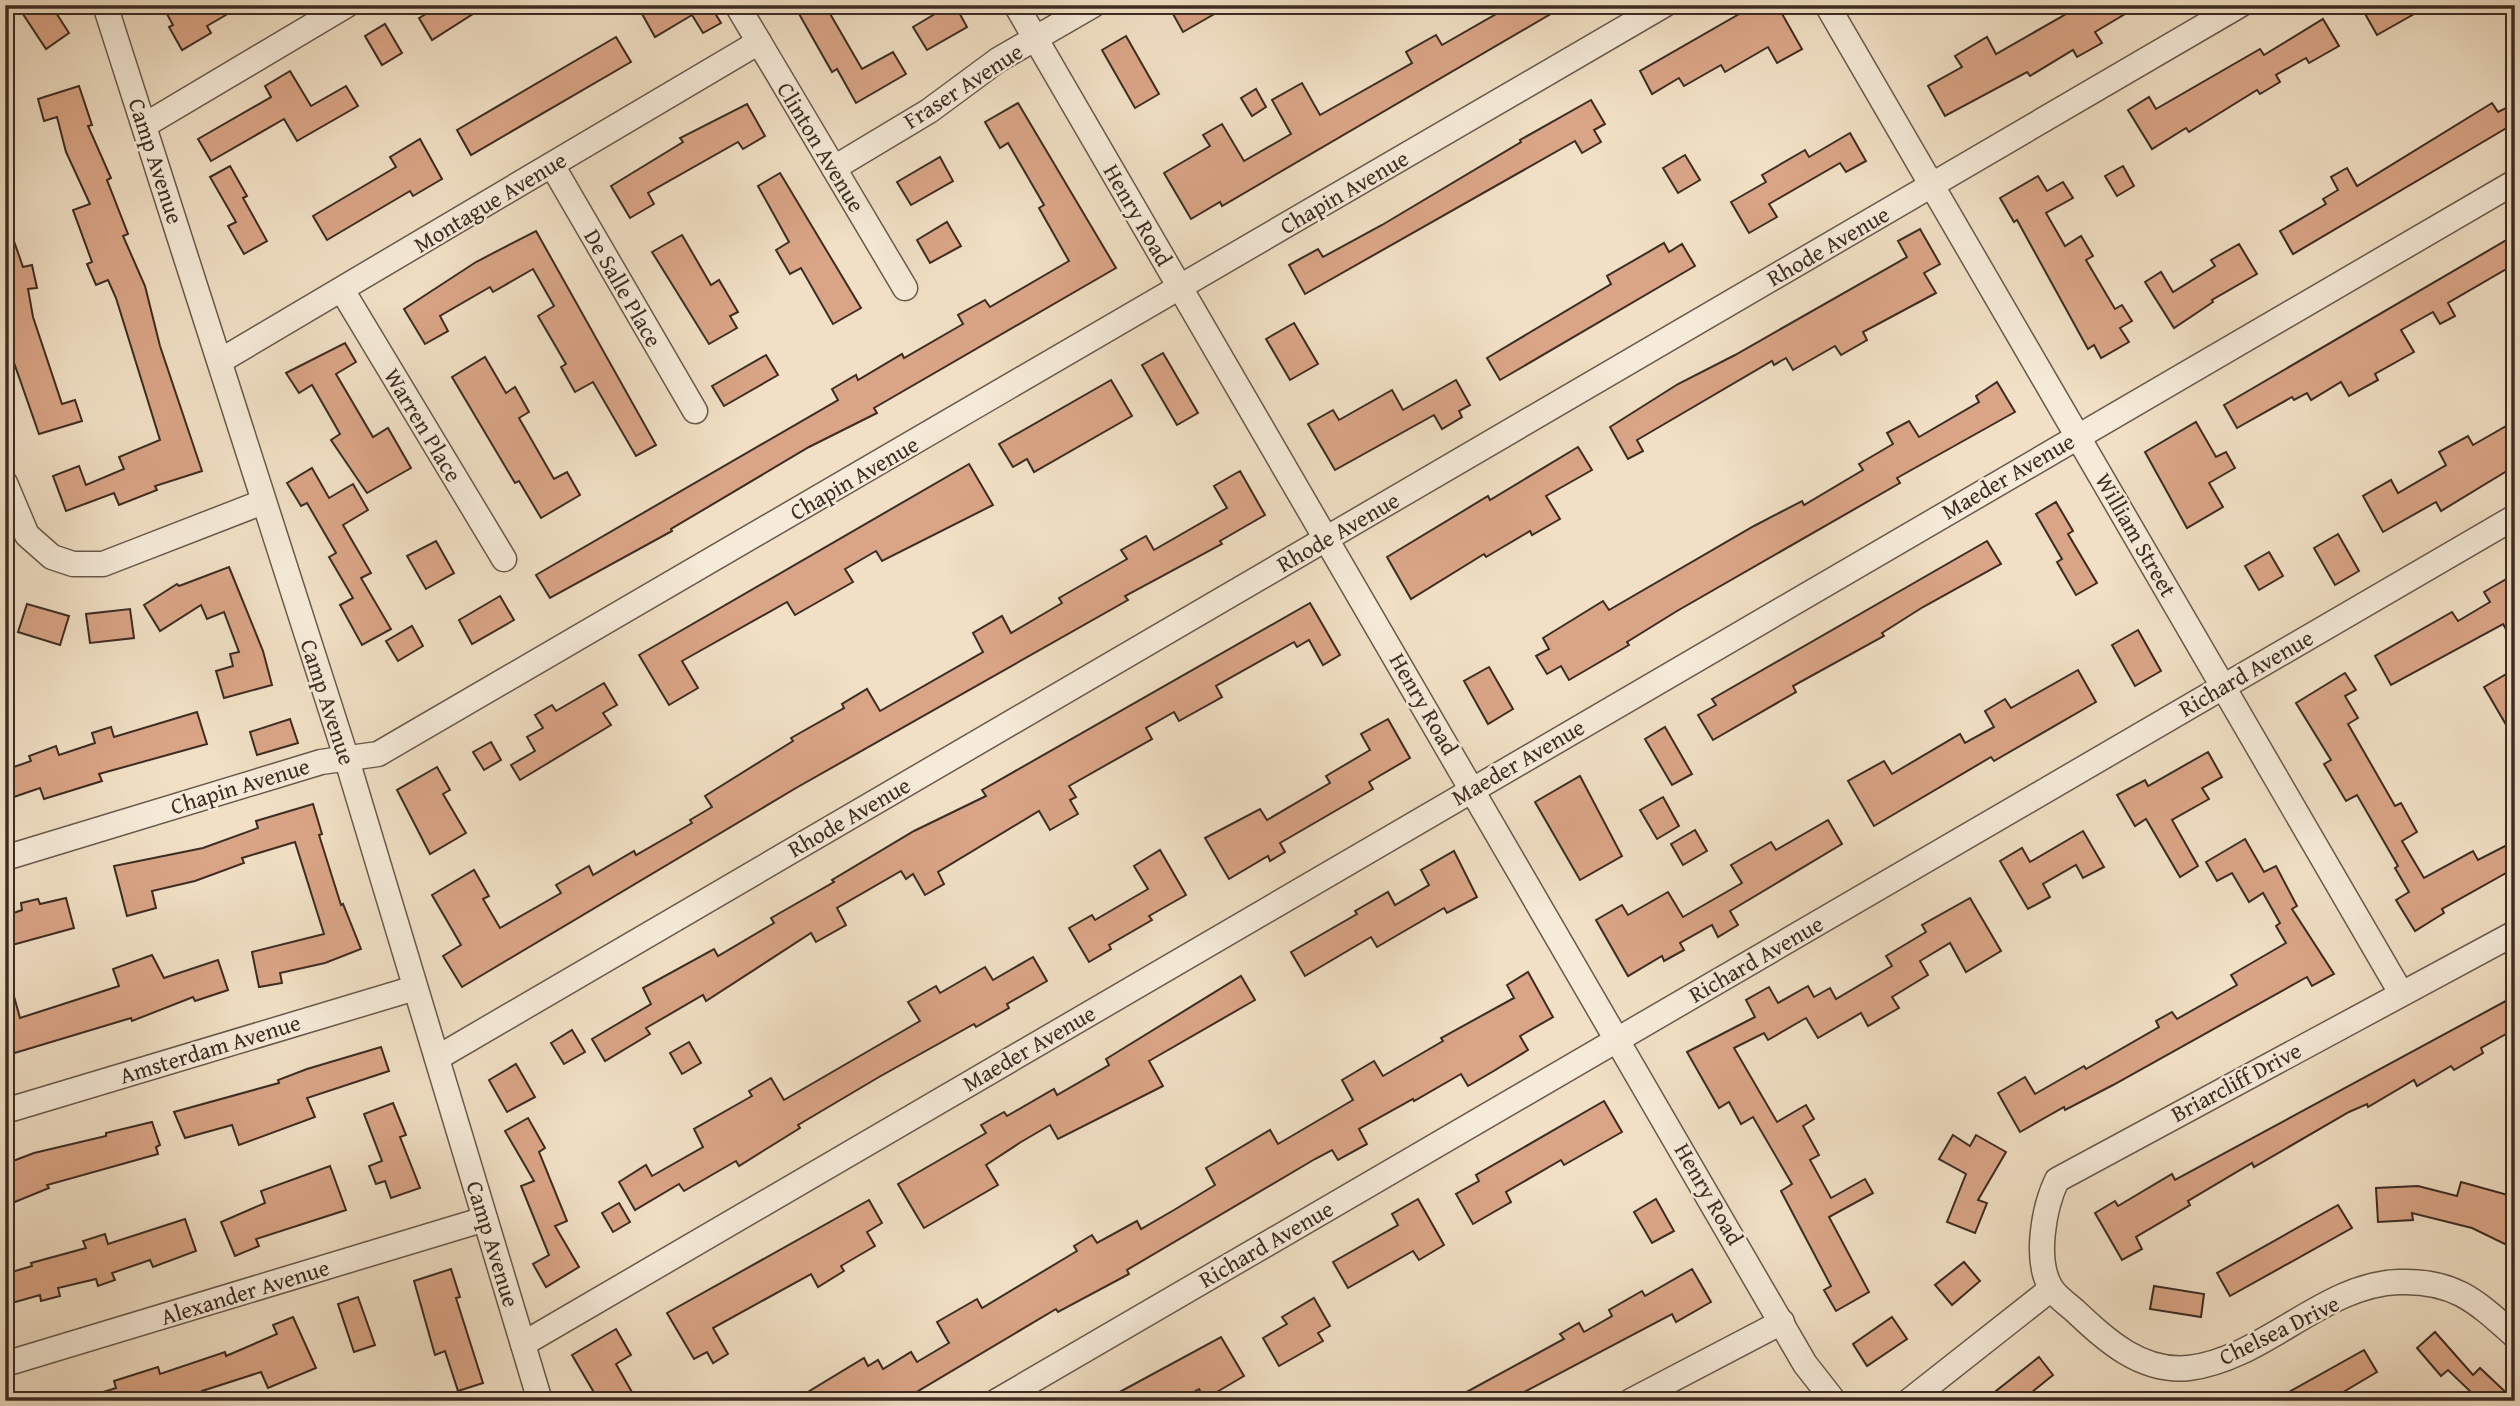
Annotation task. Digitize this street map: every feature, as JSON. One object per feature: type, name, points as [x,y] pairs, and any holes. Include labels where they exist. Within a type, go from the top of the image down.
[{"type":"street","name":"Camp Avenue","points":[[106,5],[347,760],[540,1401]]},
{"type":"street","points":[[145,125],[347,5]]},
{"type":"street","name":"Clinton Avenue","points":[[737,5],[905,288]]},
{"type":"street","name":"Henry Road","points":[[1016,5],[1619,1039],[1805,1364],[1835,1401]]},
{"type":"street","name":"Fraser Avenue","points":[[834,168],[929,111],[998,60],[1093,5]]},
{"type":"street","name":"Chapin Avenue","points":[[5,858],[321,762],[378,754],[1664,5]]},
{"type":"street","name":"William Street","points":[[1827,5],[2401,993]]},
{"type":"street","name":"Rhode Avenue","points":[[437,1058],[2240,5]]},
{"type":"street","name":"Montague Avenue","points":[[220,361],[759,43]]},
{"type":"street","name":"De Salle Place","points":[[552,165],[695,411]]},
{"type":"street","name":"Maeder Avenue","points":[[523,1345],[2515,182]]},
{"type":"street","name":"Warren Place","points":[[342,290],[504,559]]},
{"type":"street","points":[[5,483],[27,536],[52,557],[73,564],[103,564],[263,502]]},
{"type":"street","name":"Richard Avenue","points":[[997,1401],[2515,517]]},
{"type":"street","name":"Briarcliff Drive","points":[[2051,1289],[2044,1267],[2045,1231],[2050,1195],[2057,1180],[2515,933]]},
{"type":"street","name":"Amsterdam Avenue","points":[[5,1111],[415,988]]},
{"type":"street","name":"Alexander Avenue","points":[[5,1364],[485,1219]]},
{"type":"street","name":"Chelsea Drive","points":[[2051,1289],[2110,1343],[2157,1365],[2186,1368],[2222,1362],[2335,1302],[2368,1287],[2396,1282],[2432,1282],[2455,1289],[2475,1300],[2515,1336]]},
{"type":"street","points":[[1909,1401],[2051,1289]]},
{"type":"street","points":[[1632,1401],[1782,1322]]},
{"type":"building","points":[[17,5],[51,5],[69,33],[46,49]]},
{"type":"building","points":[[162,5],[243,5],[207,26],[211,33],[182,50],[169,27],[173,25]]},
{"type":"building","points":[[442,5],[487,5],[432,40],[419,18]]},
{"type":"building","points":[[637,5],[710,5],[721,23],[703,33],[692,15],[655,37]]},
{"type":"building","points":[[794,5],[825,5],[862,69],[893,52],[906,74],[856,103],[837,69],[832,72]]},
{"type":"building","points":[[950,5],[955,5],[967,27],[927,50],[913,27]]},
{"type":"building","points":[[1168,5],[1230,5],[1183,32]]},
{"type":"building","points":[[1492,5],[1566,5],[1222,206],[1220,202],[1191,219],[1164,173],[1210,146],[1203,135],[1222,124],[1244,161],[1291,134],[1272,100],[1302,83],[1320,115],[1412,63],[1406,52],[1436,35],[1442,45],[1496,14]]},
{"type":"building","points":[[1755,5],[1777,5],[1802,49],[1777,63],[1768,47],[1725,72],[1721,65],[1684,86],[1679,78],[1652,94],[1640,71]]},
{"type":"building","points":[[2082,5],[2140,5],[2095,32],[2102,43],[2077,57],[2073,50],[2030,76],[2027,72],[1945,116],[1928,86],[1962,67],[1955,56],[1987,37],[1996,54]]},
{"type":"building","points":[[2360,5],[2430,5],[2377,35]]},
{"type":"building","points":[[2323,19],[2339,46],[2309,63],[2306,58],[2276,75],[2280,82],[2260,94],[2257,90],[2189,132],[2186,128],[2152,149],[2128,110],[2149,97],[2156,109],[2260,49],[2264,55]]},
{"type":"building","points":[[385,24],[402,53],[382,65],[365,36]]},
{"type":"building","points":[[1126,36],[1159,94],[1135,108],[1102,50]]},
{"type":"building","points":[[616,37],[631,62],[471,155],[457,130]]},
{"type":"building","points":[[290,71],[311,106],[346,86],[358,106],[297,141],[284,119],[211,161],[198,139],[271,97],[265,86]]},
{"type":"building","points":[[79,86],[92,125],[88,126],[111,178],[107,180],[128,234],[123,236],[145,286],[160,346],[202,471],[155,486],[157,490],[119,505],[114,493],[66,511],[53,476],[79,466],[86,485],[124,469],[119,457],[160,440],[116,298],[108,280],[96,285],[87,264],[92,262],[73,210],[90,204],[66,152],[57,117],[44,121],[38,99]]},
{"type":"building","points":[[1256,89],[1266,107],[1252,116],[1241,98]]},
{"type":"building","points":[[1591,100],[1605,124],[1594,130],[1601,142],[1582,153],[1575,141],[1305,294],[1289,265],[1318,249],[1323,257],[1382,225],[1521,142],[1520,140]]},
{"type":"building","points":[[1018,103],[1116,268],[874,408],[877,413],[809,447],[671,529],[672,531],[550,598],[536,575],[838,400],[832,389],[856,375],[858,380],[902,354],[904,358],[963,324],[958,315],[985,300],[990,307],[1069,261],[1039,208],[1044,205],[1008,143],[1000,148],[985,122]]},
{"type":"building","points":[[2492,103],[2498,112],[2506,108],[2515,123],[2293,254],[2280,231],[2326,204],[2323,199],[2338,190],[2331,177],[2347,168],[2357,186]]},
{"type":"building","points":[[747,104],[765,136],[743,149],[738,142],[648,193],[654,204],[630,218],[611,186],[683,142],[680,138]]},
{"type":"building","points":[[1850,133],[1866,161],[1846,172],[1840,163],[1769,204],[1777,217],[1749,233],[1731,202],[1766,182],[1762,175],[1805,150],[1809,157]]},
{"type":"building","points":[[420,139],[442,179],[413,196],[410,191],[327,240],[313,216],[396,167],[390,157]]},
{"type":"building","points":[[1685,155],[1700,180],[1678,193],[1663,168]]},
{"type":"building","points":[[940,157],[953,181],[911,205],[897,182]]},
{"type":"building","points":[[230,166],[247,196],[243,198],[267,241],[244,254],[228,226],[236,222],[210,177]]},
{"type":"building","points":[[2123,166],[2134,186],[2117,196],[2105,176]]},
{"type":"building","points":[[780,173],[861,308],[833,324],[801,268],[790,274],[776,250],[789,242],[758,186]]},
{"type":"building","points":[[2038,176],[2047,191],[2063,182],[2073,198],[2046,213],[2065,246],[2081,236],[2093,256],[2086,260],[2115,309],[2122,305],[2132,321],[2120,328],[2129,342],[2101,358],[2094,345],[2088,349],[2017,220],[2014,222],[2000,198]]},
{"type":"building","points":[[947,222],[961,246],[930,263],[917,240]]},
{"type":"building","points":[[8,224],[23,267],[32,265],[37,288],[28,289],[33,317],[62,404],[75,400],[82,421],[39,434],[5,337],[5,225]]},
{"type":"building","points":[[1920,229],[1940,264],[1924,273],[1936,293],[1863,332],[1867,340],[1841,355],[1835,346],[1793,370],[1786,358],[1774,365],[1772,361],[1637,440],[1643,451],[1628,459],[1610,427],[1678,384],[1735,355],[1907,257],[1898,241]]},
{"type":"building","points":[[536,231],[656,445],[636,456],[593,382],[575,392],[561,367],[566,364],[538,316],[554,306],[533,269],[493,292],[490,287],[440,316],[448,331],[425,344],[404,309],[476,262]]},
{"type":"building","points":[[682,235],[711,285],[719,280],[738,312],[730,316],[737,328],[709,344],[652,252]]},
{"type":"building","points":[[2515,235],[2515,264],[2448,303],[2455,316],[2440,324],[2433,312],[2401,330],[2414,352],[2375,374],[2378,380],[2349,396],[2341,382],[2311,400],[2307,393],[2294,400],[2292,397],[2237,428],[2224,405]]},
{"type":"building","points":[[1664,243],[1669,252],[1682,244],[1695,266],[1500,380],[1487,358],[1611,284],[1607,276]]},
{"type":"building","points":[[2239,244],[2257,274],[2212,300],[2213,302],[2174,328],[2145,282],[2161,272],[2173,292],[2215,266],[2211,260]]},
{"type":"building","points":[[1294,323],[1318,364],[1290,380],[1266,339]]},
{"type":"building","points":[[345,343],[356,362],[336,374],[373,437],[388,428],[411,468],[367,493],[331,440],[340,434],[312,385],[299,393],[286,373]]},
{"type":"building","points":[[1163,353],[1198,413],[1177,425],[1142,365]]},
{"type":"building","points":[[766,355],[778,375],[724,406],[712,386]]},
{"type":"building","points":[[485,357],[506,393],[515,387],[529,412],[519,418],[554,479],[567,472],[580,495],[541,518],[519,481],[515,483],[452,377]]},
{"type":"building","points":[[1111,380],[1132,416],[1034,472],[1027,459],[1013,467],[999,444]]},
{"type":"building","points":[[1456,380],[1470,405],[1459,411],[1462,417],[1442,429],[1434,415],[1335,470],[1308,424],[1333,410],[1339,420],[1392,390],[1403,410]]},
{"type":"building","points":[[1997,382],[2015,412],[1897,478],[1900,483],[1677,611],[1627,642],[1629,645],[1569,680],[1561,666],[1547,674],[1536,656],[1549,649],[1543,638],[1603,601],[1609,610],[1754,526],[1802,501],[1804,505],[1863,470],[1859,464],[1893,444],[1887,433],[1909,421],[1919,437],[1979,402],[1976,396]]},
{"type":"building","points":[[2515,421],[2515,466],[2441,511],[2436,502],[2383,532],[2363,496],[2391,480],[2398,493],[2446,465],[2439,452],[2468,436],[2473,445]]},
{"type":"building","points":[[2196,422],[2216,457],[2226,452],[2235,468],[2209,483],[2223,507],[2187,528],[2145,452]]},
{"type":"building","points":[[1578,447],[1592,470],[1546,496],[1560,519],[1532,535],[1530,531],[1486,557],[1484,554],[1411,599],[1387,557],[1488,496],[1490,500]]},
{"type":"building","points":[[969,464],[993,505],[882,561],[876,551],[845,569],[853,582],[795,615],[787,602],[682,661],[698,688],[669,705],[639,655]]},
{"type":"building","points":[[312,468],[329,498],[353,484],[368,510],[343,525],[371,573],[361,578],[391,629],[362,645],[340,605],[353,598],[329,557],[336,553],[307,503],[301,506],[287,483]]},
{"type":"building","points":[[1240,471],[1265,515],[1220,541],[1222,544],[1125,596],[1128,600],[796,788],[462,987],[443,956],[461,945],[432,895],[474,870],[489,896],[483,899],[500,928],[561,893],[556,885],[589,866],[593,875],[634,851],[636,855],[692,823],[690,820],[712,807],[705,796],[793,741],[791,738],[844,708],[842,704],[867,689],[880,711],[983,652],[973,633],[1002,616],[1011,633],[1062,603],[1059,598],[1127,559],[1121,550],[1146,536],[1154,550],[1227,508],[1214,486]]},
{"type":"building","points":[[2056,502],[2073,531],[2068,534],[2097,583],[2076,595],[2057,562],[2062,559],[2036,514]]},
{"type":"building","points":[[2338,534],[2359,571],[2335,585],[2314,548]]},
{"type":"building","points":[[436,541],[454,573],[426,589],[407,556]]},
{"type":"building","points":[[1987,541],[2001,564],[1923,607],[1882,633],[1884,636],[1793,686],[1796,692],[1713,740],[1698,715],[1716,705],[1712,699]]},
{"type":"building","points":[[2269,552],[2283,576],[2259,590],[2245,566]]},
{"type":"building","points":[[229,567],[263,651],[272,685],[224,698],[216,671],[233,666],[230,654],[239,652],[224,612],[207,619],[201,605],[160,631],[144,605],[177,584],[179,586]]},
{"type":"building","points":[[2515,574],[2515,645],[2503,624],[2391,685],[2375,656],[2452,612],[2458,621],[2490,602],[2484,592]]},
{"type":"building","points":[[500,596],[514,620],[472,644],[459,620]]},
{"type":"building","points":[[1310,603],[1340,655],[1323,665],[1309,640],[1297,647],[1294,642],[1216,686],[1222,697],[1179,721],[1174,712],[1146,728],[1152,739],[1069,786],[1076,797],[1070,800],[1078,814],[1050,830],[1039,811],[938,872],[944,884],[925,895],[913,874],[906,879],[901,871],[837,908],[846,925],[816,942],[811,933],[706,1001],[703,995],[646,1028],[650,1034],[605,1061],[592,1039],[651,1004],[643,988],[714,949],[718,956],[774,923],[771,918],[914,831],[986,796],[982,790]]},
{"type":"building","points":[[27,604],[69,616],[60,645],[18,632]]},
{"type":"building","points":[[130,609],[134,638],[90,643],[86,614]]},
{"type":"building","points":[[412,626],[423,646],[398,661],[386,641]]},
{"type":"building","points":[[2138,630],[2161,671],[2135,686],[2112,645]]},
{"type":"building","points":[[1489,667],[1513,709],[1488,724],[1464,681]]},
{"type":"building","points":[[2515,669],[2515,740],[2484,687]]},
{"type":"building","points":[[2078,670],[2096,702],[1994,761],[1991,757],[1874,826],[1848,781],[1884,761],[1892,774],[1960,734],[1965,743],[1994,727],[1985,711],[2005,699],[2011,708]]},
{"type":"building","points":[[2345,673],[2356,690],[2345,696],[2358,718],[2348,724],[2395,806],[2401,803],[2417,832],[2402,841],[2424,878],[2473,851],[2478,860],[2515,841],[2515,868],[2442,909],[2444,913],[2415,931],[2396,900],[2409,892],[2395,868],[2398,866],[2357,795],[2346,801],[2324,764],[2331,760],[2296,703]]},
{"type":"building","points":[[604,683],[617,705],[603,713],[611,725],[520,780],[511,765],[535,751],[527,737],[543,728],[535,715],[552,705],[556,711]]},
{"type":"building","points":[[197,712],[207,744],[99,774],[102,781],[44,799],[40,788],[5,800],[5,770],[31,761],[29,756],[56,746],[59,755],[95,743],[92,733],[111,727],[114,737]]},
{"type":"building","points":[[290,719],[298,743],[257,755],[250,732]]},
{"type":"building","points":[[1388,719],[1410,758],[1369,782],[1373,789],[1280,843],[1285,852],[1270,861],[1268,856],[1229,879],[1205,838],[1260,809],[1267,820],[1330,783],[1326,776],[1370,750],[1361,734]]},
{"type":"building","points":[[1665,727],[1692,774],[1672,785],[1645,739]]},
{"type":"building","points":[[491,742],[501,760],[484,770],[473,752]]},
{"type":"building","points":[[2208,752],[2222,777],[2202,788],[2209,799],[2172,820],[2198,866],[2180,877],[2146,819],[2135,826],[2117,795],[2145,780],[2148,786]]},
{"type":"building","points":[[437,767],[450,790],[443,794],[466,833],[430,854],[397,790]]},
{"type":"building","points":[[1580,776],[1622,856],[1580,880],[1535,802]]},
{"type":"building","points":[[1663,797],[1679,826],[1657,839],[1640,810]]},
{"type":"building","points":[[313,804],[322,834],[319,835],[341,905],[343,904],[361,949],[325,963],[280,973],[282,983],[259,987],[252,952],[324,934],[295,842],[242,858],[244,863],[195,881],[152,891],[156,908],[127,916],[114,866],[203,848],[258,828],[256,821]]},
{"type":"building","points":[[1828,820],[1842,844],[1730,911],[1738,925],[1718,937],[1712,925],[1680,943],[1684,950],[1664,961],[1662,956],[1628,976],[1596,920],[1622,905],[1628,915],[1668,892],[1683,917],[1742,883],[1731,865],[1771,842],[1776,850]]},
{"type":"building","points":[[1695,830],[1707,851],[1683,865],[1671,844]]},
{"type":"building","points":[[2083,831],[2104,867],[2083,878],[2076,865],[2043,884],[2050,897],[2028,909],[2000,861],[2022,848],[2030,862]]},
{"type":"building","points":[[2245,839],[2264,872],[2276,866],[2297,906],[2292,909],[2334,974],[2312,986],[2307,977],[2113,1085],[2065,1110],[2064,1107],[2020,1132],[1998,1093],[2025,1077],[2035,1094],[2084,1066],[2086,1069],[2159,1027],[2156,1021],[2172,1012],[2177,1019],[2237,985],[2231,975],[2286,943],[2276,926],[2280,923],[2263,893],[2249,902],[2232,873],[2217,881],[2206,862]]},
{"type":"building","points":[[1160,850],[1186,895],[1149,916],[1152,920],[1109,945],[1111,949],[1089,962],[1069,928],[1092,915],[1095,920],[1148,889],[1134,866]]},
{"type":"building","points":[[1454,851],[1477,897],[1447,913],[1444,908],[1377,947],[1371,937],[1305,976],[1291,952],[1357,914],[1355,911],[1388,892],[1395,905],[1429,885],[1421,870]]},
{"type":"building","points":[[66,898],[74,928],[5,947],[5,916],[22,910],[21,903],[38,899],[40,904]]},
{"type":"building","points":[[1970,898],[2001,951],[1966,972],[1950,943],[1920,961],[1928,975],[1892,997],[1899,1008],[1868,1026],[1861,1013],[1818,1038],[1806,1018],[1768,1040],[1764,1033],[1734,1048],[1777,1122],[1806,1105],[1814,1119],[1803,1126],[1819,1155],[1810,1160],[1831,1198],[1865,1179],[1873,1193],[1829,1217],[1869,1292],[1836,1311],[1824,1290],[1831,1286],[1781,1191],[1792,1184],[1753,1117],[1741,1124],[1729,1102],[1719,1108],[1687,1052],[1755,1017],[1746,1000],[1769,987],[1778,1003],[1808,986],[1814,997],[1830,988],[1836,999],[1892,966],[1886,956],[1926,932],[1922,925]]},
{"type":"building","points":[[152,955],[164,978],[218,960],[228,990],[195,1001],[193,997],[132,1021],[131,1018],[8,1055],[5,1045],[5,982],[10,982],[20,1018],[119,986],[113,969]]},
{"type":"building","points":[[1033,957],[1047,981],[1007,1004],[1009,1008],[976,1027],[974,1024],[879,1077],[798,1125],[800,1128],[739,1166],[736,1161],[684,1191],[679,1184],[635,1210],[619,1182],[646,1165],[652,1176],[703,1147],[694,1129],[752,1096],[749,1091],[771,1078],[784,1100],[920,1021],[908,1002],[936,986],[940,993],[985,967],[993,980]]},
{"type":"building","points":[[1528,972],[1553,1017],[1520,1036],[1528,1050],[1492,1072],[1468,1086],[1461,1074],[1359,1129],[1367,1144],[1338,1160],[1332,1150],[1315,1159],[1127,1270],[1129,1274],[1058,1312],[1056,1309],[913,1394],[898,1401],[793,1401],[864,1358],[868,1366],[878,1360],[883,1369],[911,1352],[917,1362],[949,1343],[937,1322],[977,1299],[982,1308],[1077,1251],[1074,1246],[1092,1235],[1097,1243],[1137,1221],[1141,1229],[1174,1210],[1215,1185],[1206,1168],[1270,1130],[1278,1144],[1353,1100],[1342,1080],[1374,1061],[1383,1076],[1443,1041],[1441,1038],[1514,998],[1507,985]]},
{"type":"building","points":[[1241,976],[1255,1000],[1149,1061],[1163,1086],[1058,1139],[1050,1125],[1021,1142],[986,1165],[998,1185],[924,1228],[898,1184],[986,1133],[981,1125],[1004,1112],[1007,1116],[1054,1089],[1057,1095],[1109,1065],[1106,1059]]},
{"type":"building","points":[[2515,996],[2515,1029],[2481,1048],[2483,1053],[2454,1070],[2451,1066],[2417,1086],[2414,1080],[2368,1107],[2367,1104],[2349,1112],[2254,1167],[2252,1163],[2188,1201],[2190,1205],[2136,1237],[2142,1249],[2122,1260],[2095,1213],[2115,1201],[2118,1206],[2172,1174],[2175,1180]]},
{"type":"building","points":[[572,1030],[585,1052],[564,1064],[551,1043]]},
{"type":"building","points":[[689,1042],[701,1063],[682,1074],[670,1053]]},
{"type":"building","points":[[381,1047],[389,1071],[307,1098],[315,1117],[239,1145],[232,1125],[185,1138],[174,1112],[279,1083],[278,1080],[307,1069]]},
{"type":"building","points":[[516,1064],[535,1097],[507,1112],[489,1080]]},
{"type":"building","points":[[1604,1101],[1622,1132],[1564,1165],[1561,1160],[1506,1192],[1511,1202],[1473,1224],[1456,1194],[1479,1181],[1476,1175]]},
{"type":"building","points":[[393,1103],[406,1135],[400,1137],[420,1188],[391,1198],[385,1181],[376,1184],[369,1166],[382,1161],[364,1114]]},
{"type":"building","points":[[528,1118],[545,1148],[539,1152],[567,1221],[555,1226],[579,1267],[546,1287],[533,1264],[549,1255],[521,1186],[534,1181],[505,1131]]},
{"type":"building","points":[[152,1122],[160,1145],[156,1147],[158,1154],[47,1185],[49,1188],[5,1206],[5,1164],[34,1153]]},
{"type":"building","points":[[1953,1135],[1970,1146],[1976,1135],[2006,1152],[1978,1200],[1987,1203],[1975,1233],[1947,1222],[1966,1174],[1939,1159]]},
{"type":"building","points":[[330,1166],[346,1210],[256,1239],[259,1246],[235,1256],[221,1222],[265,1203],[261,1191]]},
{"type":"building","points":[[2461,1182],[2515,1197],[2515,1249],[2472,1228],[2412,1213],[2413,1220],[2378,1222],[2376,1188],[2418,1186],[2457,1196]]},
{"type":"building","points":[[1418,1199],[1444,1245],[1419,1260],[1413,1251],[1348,1288],[1333,1262],[1398,1225],[1392,1214]]},
{"type":"building","points":[[1656,1199],[1674,1231],[1652,1243],[1634,1212]]},
{"type":"building","points":[[869,1200],[882,1223],[867,1232],[875,1246],[841,1266],[844,1271],[818,1287],[811,1274],[713,1328],[728,1354],[713,1363],[707,1352],[694,1359],[667,1313]]},
{"type":"building","points":[[619,1203],[630,1222],[613,1232],[602,1213]]},
{"type":"building","points":[[2338,1205],[2352,1228],[2230,1296],[2217,1273]]},
{"type":"building","points":[[185,1219],[196,1251],[153,1267],[150,1260],[112,1273],[115,1280],[98,1286],[96,1279],[58,1288],[60,1296],[41,1301],[40,1295],[5,1305],[5,1274],[32,1266],[31,1263],[86,1248],[83,1241],[105,1234],[108,1244]]},
{"type":"building","points":[[1964,1262],[1980,1281],[1952,1305],[1935,1285]]},
{"type":"building","points":[[451,1269],[460,1297],[456,1298],[483,1383],[458,1391],[445,1351],[435,1355],[414,1281]]},
{"type":"building","points":[[1692,1269],[1711,1302],[1676,1322],[1672,1314],[1507,1401],[1450,1401],[1564,1339],[1560,1334],[1579,1323],[1584,1332],[1612,1316],[1609,1310],[1642,1291],[1645,1296]]},
{"type":"building","points":[[2154,1286],[2204,1294],[2201,1317],[2150,1309]]},
{"type":"building","points":[[358,1297],[375,1345],[354,1352],[338,1304]]},
{"type":"building","points":[[1314,1298],[1330,1326],[1318,1333],[1323,1341],[1279,1366],[1263,1338],[1287,1324],[1282,1317]]},
{"type":"building","points":[[293,1317],[316,1368],[268,1388],[261,1372],[202,1391],[205,1401],[87,1401],[87,1397],[116,1388],[114,1381],[158,1367],[160,1374],[225,1352],[226,1356],[277,1334],[273,1325]]},
{"type":"building","points":[[1892,1317],[1907,1339],[1867,1366],[1853,1344]]},
{"type":"building","points":[[616,1329],[631,1355],[616,1364],[637,1401],[599,1401],[572,1355]]},
{"type":"building","points":[[2435,1332],[2473,1375],[2480,1368],[2515,1401],[2464,1401],[2471,1392],[2448,1370],[2441,1376],[2417,1348]]},
{"type":"building","points":[[1221,1337],[1244,1376],[1205,1399],[1199,1389],[1178,1401],[1103,1401]]},
{"type":"building","points":[[2364,1350],[2377,1372],[2328,1401],[2273,1401]]},
{"type":"building","points":[[2039,1357],[2053,1375],[2021,1401],[2004,1401],[1996,1391]]}]
